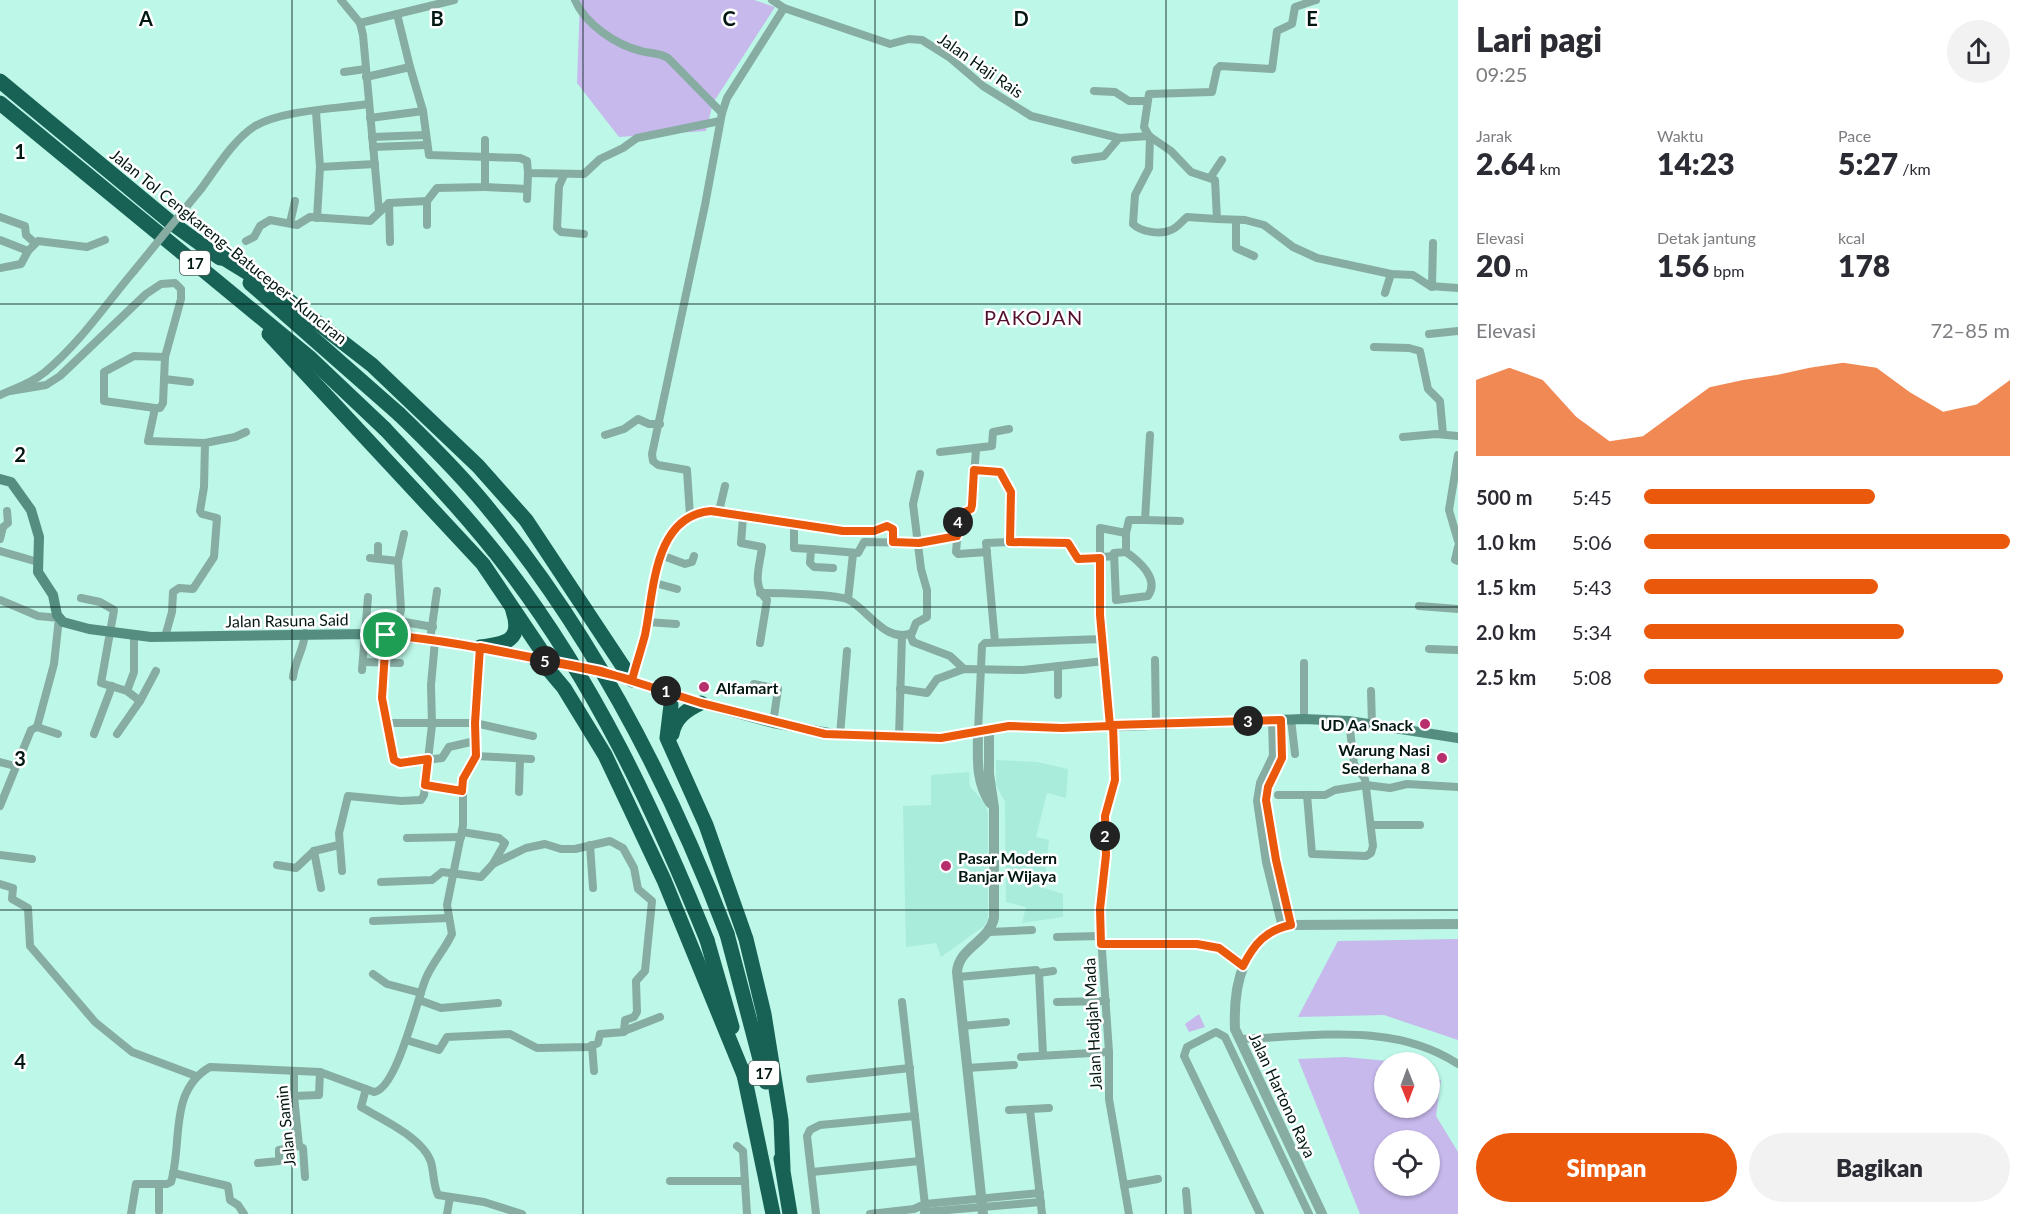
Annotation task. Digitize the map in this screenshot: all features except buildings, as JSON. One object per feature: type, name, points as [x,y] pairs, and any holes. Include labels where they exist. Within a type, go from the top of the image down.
[{"type":"highway","name":"Jalan Tol Cengkareng–Batuceper–Kunciran","points":[[0,81],[169,221],[213,252],[399,414],[478,496],[527,560],[602,671],[674,806],[727,934],[763,1070],[790,1214]]},
{"type":"highway","name":"Jalan Tol Cengkareng–Batuceper–Kunciran","points":[[0,103],[309,357],[385,429],[462,512],[508,568],[583,681],[619,743],[654,813],[707,940],[746,1080],[773,1214]]},
{"type":"highway","points":[[213,252],[274,289],[372,365],[478,466],[526,520],[611,645],[632,680]]},
{"type":"highway","points":[[221,285],[483,564],[512,605],[542,660],[564,688],[605,755],[664,880],[746,1080]]},
{"type":"highway","points":[[480,647],[501,645],[514,634],[517,623],[512,605]]},
{"type":"highway","points":[[601,671],[609,669],[613,663],[611,645]]},
{"type":"highway","points":[[564,688],[565,673],[572,666]]},
{"type":"highway","points":[[668,691],[671,705],[666,731],[671,749],[710,836],[746,939],[764,1014],[772,1061],[781,1120],[783,1168]]},
{"type":"highway","points":[[671,749],[671,738],[678,719],[685,711],[701,703]]},
{"type":"main road","points":[[0,479],[11,482],[31,510],[39,537],[39,575],[53,595],[59,618]]},
{"type":"main road","name":"Jalan Rasuna Said","points":[[59,618],[70,625],[134,635],[165,637],[285,633],[367,634],[480,647],[601,671],[773,723],[840,735],[941,738],[1009,726],[1062,728],[1304,719],[1349,721],[1458,738]]},
{"type":"street","points":[[341,0],[360,23],[379,212]]},
{"type":"street","points":[[360,23],[397,14],[423,4],[454,0]]},
{"type":"street","points":[[575,0],[580,12],[593,26],[639,51],[659,53],[668,58],[721,117]]},
{"type":"street","name":"Jalan Haji Rais","points":[[772,0],[784,8],[890,44],[909,39],[922,40],[949,57],[983,86],[1031,116],[1119,138],[1150,137]]},
{"type":"street","points":[[1217,219],[1215,182],[1191,172],[1171,151],[1150,137],[1144,127],[1149,94],[1212,92],[1217,69],[1220,66],[1272,69],[1277,31],[1292,24],[1295,7],[1316,0]]},
{"type":"street","points":[[690,516],[687,470],[658,465],[652,458],[721,117],[727,98],[784,8]]},
{"type":"street","points":[[397,14],[423,111],[428,153],[432,156],[522,158],[528,165],[527,199]]},
{"type":"street","points":[[344,72],[366,73],[410,67]]},
{"type":"street","points":[[1094,91],[1115,92],[1129,101],[1148,101]]},
{"type":"street","points":[[0,395],[29,382],[51,366],[134,271],[238,141],[254,127],[276,118],[368,104]]},
{"type":"street","points":[[370,118],[423,111]]},
{"type":"street","points":[[316,112],[320,167],[317,218]]},
{"type":"street","points":[[528,173],[564,175],[589,172],[600,159],[638,138],[721,117]]},
{"type":"street","points":[[372,137],[426,135]]},
{"type":"street","points":[[1150,137],[1149,168],[1135,195],[1132,214],[1133,224],[1144,230],[1172,230],[1187,217],[1245,220],[1264,225],[1308,254],[1354,267],[1391,274],[1413,275],[1432,286],[1458,288]]},
{"type":"street","points":[[1075,160],[1104,156],[1119,138]]},
{"type":"street","points":[[485,140],[485,187]]},
{"type":"street","points":[[373,147],[427,145]]},
{"type":"street","points":[[1210,178],[1222,160]]},
{"type":"street","points":[[320,167],[375,164]]},
{"type":"street","points":[[564,175],[559,186],[557,228],[561,232],[584,234]]},
{"type":"street","points":[[428,225],[427,201],[438,188],[527,189]]},
{"type":"street","points":[[290,223],[295,201]]},
{"type":"street","points":[[246,241],[254,237],[264,222],[270,220],[301,224],[307,218],[370,221],[389,203],[427,201]]},
{"type":"street","points":[[389,203],[390,242]]},
{"type":"street","points":[[0,217],[25,226],[26,235],[35,243]]},
{"type":"street","points":[[1236,221],[1236,248],[1254,256]]},
{"type":"street","points":[[0,240],[28,251]]},
{"type":"street","points":[[0,268],[21,264],[35,243],[42,240],[87,247],[105,240]]},
{"type":"street","points":[[1432,286],[1433,243]]},
{"type":"street","points":[[1385,293],[1391,274]]},
{"type":"street","points":[[10,391],[39,387],[60,376],[146,294],[169,282],[181,289],[182,299],[165,357],[163,403],[160,408],[154,408],[104,401],[104,372],[134,356],[165,357]]},
{"type":"street","points":[[1429,334],[1458,331]]},
{"type":"street","points":[[1374,347],[1409,348],[1420,351],[1428,389],[1440,401],[1443,434]]},
{"type":"street","points":[[164,379],[190,382]]},
{"type":"street","points":[[154,408],[148,441],[205,443],[235,438],[246,432]]},
{"type":"street","points":[[604,435],[624,429],[638,419],[649,424],[660,424]]},
{"type":"street","points":[[940,453],[992,446],[993,432],[1009,429]]},
{"type":"street","points":[[1403,437],[1443,434],[1458,436]]},
{"type":"street","points":[[1145,520],[1150,435]]},
{"type":"street","points":[[165,637],[172,612],[173,592],[179,588],[193,589],[214,557],[217,518],[202,514],[200,511],[204,487],[205,443]]},
{"type":"street","points":[[976,449],[971,509],[959,515],[958,554],[987,552]]},
{"type":"street","points":[[1458,455],[1449,510],[1458,542]]},
{"type":"street","points":[[974,470],[1000,472],[1011,486],[1010,542]]},
{"type":"street","points":[[899,737],[900,689],[906,635],[916,623],[928,615],[927,590],[921,569],[913,504],[920,474]]},
{"type":"street","points":[[719,511],[725,486]]},
{"type":"street","points":[[0,539],[3,527],[8,522],[7,511]]},
{"type":"street","points":[[632,680],[647,622],[660,555],[677,526],[690,516],[705,511],[719,511],[743,517],[861,531],[874,531],[887,526],[893,529],[893,542]]},
{"type":"street","points":[[743,517],[741,543],[762,547],[757,574],[760,593],[767,600],[768,609],[760,643]]},
{"type":"street","points":[[1125,552],[1126,533],[1130,520],[1180,521]]},
{"type":"street","points":[[794,524],[794,548],[848,550],[853,554]]},
{"type":"street","name":"Jalan Hadjah Mada","points":[[1126,533],[1100,527],[1100,615],[1115,780],[1105,816],[1106,855],[1100,909],[1109,1052],[1109,1099],[1129,1214]]},
{"type":"street","points":[[404,534],[398,561],[401,603],[399,621],[389,636],[383,662],[382,698],[396,763],[443,758],[449,747],[476,741]]},
{"type":"street","points":[[853,554],[859,552],[863,542],[919,543],[957,536]]},
{"type":"street","points":[[995,642],[987,542],[1068,543],[1078,559],[1114,556]]},
{"type":"street","points":[[378,546],[374,557],[398,561]]},
{"type":"street","points":[[1458,547],[1455,560],[1458,561]]},
{"type":"street","points":[[811,549],[812,566],[833,568]]},
{"type":"street","points":[[0,551],[38,562]]},
{"type":"street","points":[[1115,552],[1125,552],[1146,570],[1151,582],[1148,596],[1116,600],[1114,556],[1115,552]]},
{"type":"street","points":[[849,599],[853,554]]},
{"type":"street","points":[[660,555],[685,564],[692,562],[694,556]]},
{"type":"street","points":[[655,583],[677,589]]},
{"type":"street","points":[[342,871],[339,826],[348,796],[419,800],[424,795],[432,725],[432,640],[437,591]]},
{"type":"street","points":[[760,593],[794,593],[849,599],[886,629],[906,635],[913,642],[950,656],[964,669]]},
{"type":"street","points":[[368,597],[363,666],[383,662],[400,663]]},
{"type":"street","points":[[81,598],[114,608],[100,680],[103,685],[127,691],[140,701]]},
{"type":"street","points":[[0,600],[38,616],[59,618],[54,664],[38,728]]},
{"type":"street","points":[[1419,606],[1458,609]]},
{"type":"street","points":[[399,621],[433,627]]},
{"type":"street","points":[[647,622],[676,624]]},
{"type":"street","points":[[293,677],[295,661],[304,650],[304,633]]},
{"type":"street","points":[[127,691],[134,672],[134,635]]},
{"type":"street","points":[[982,1207],[962,1026],[958,963],[962,956],[989,933],[994,918],[994,808],[983,791],[982,646],[987,642],[1102,639]]},
{"type":"street","points":[[131,1214],[136,1184],[169,1183],[182,1106],[196,1076],[210,1067],[320,1072],[377,1092],[387,1082],[406,1040],[427,976],[453,934],[447,905],[462,835],[463,779],[476,756],[475,723],[480,647]]},
{"type":"street","points":[[1429,649],[1458,650]]},
{"type":"street","points":[[840,735],[847,651]]},
{"type":"street","points":[[1155,660],[1156,723]]},
{"type":"street","points":[[900,689],[929,692],[937,679],[964,669],[1023,670],[1104,661]]},
{"type":"street","points":[[1304,719],[1305,663]]},
{"type":"street","points":[[1058,666],[1058,695]]},
{"type":"street","points":[[117,734],[140,701],[156,670]]},
{"type":"street","points":[[754,684],[778,689],[773,723]]},
{"type":"street","points":[[94,734],[112,686]]},
{"type":"street","points":[[1371,691],[1371,724]]},
{"type":"street","points":[[1282,720],[1295,754]]},
{"type":"street","points":[[1282,720],[1282,758],[1268,787],[1266,800],[1287,926],[1458,924]]},
{"type":"street","points":[[1307,795],[1312,854],[1370,854],[1373,846],[1366,784],[1363,772],[1354,764],[1349,721]]},
{"type":"street","points":[[388,723],[432,725],[475,723],[533,736]]},
{"type":"street","points":[[0,806],[29,733],[38,728],[58,734]]},
{"type":"street","points":[[476,756],[531,759]]},
{"type":"street","points":[[519,792],[520,759]]},
{"type":"street","points":[[0,762],[15,766]]},
{"type":"street","points":[[1278,795],[1328,795],[1335,790],[1366,784],[1390,788],[1407,784],[1458,787]]},
{"type":"street","points":[[425,785],[462,791]]},
{"type":"street","points":[[1371,825],[1420,825]]},
{"type":"street","points":[[381,882],[432,880],[440,873],[481,877],[493,864],[505,843],[499,838],[462,835],[407,838]]},
{"type":"street","points":[[493,864],[533,846],[550,844],[567,850],[610,841],[623,848],[634,868],[638,889],[652,901],[645,971],[636,981],[637,1012],[634,1017],[625,1020],[624,1031]]},
{"type":"street","points":[[277,865],[296,868],[314,851],[339,845]]},
{"type":"street","points":[[590,845],[593,888]]},
{"type":"street","points":[[314,851],[321,888]]},
{"type":"street","points":[[0,855],[32,860]]},
{"type":"street","points":[[0,884],[13,888],[12,898],[28,908],[27,924],[30,946],[95,1022],[132,1052],[196,1076]]},
{"type":"street","points":[[373,921],[449,918]]},
{"type":"street","name":"Jalan Hartono Raya","points":[[1287,926],[1273,930],[1256,943],[1243,966],[1234,1014],[1239,1039],[1322,1214]]},
{"type":"street","points":[[989,933],[1032,930]]},
{"type":"street","points":[[1057,937],[1197,944],[1219,948],[1243,966]]},
{"type":"street","points":[[958,977],[1036,970]]},
{"type":"street","points":[[1043,1055],[1039,974],[1053,971]]},
{"type":"street","points":[[373,974],[387,984],[420,996],[441,1008],[498,1003]]},
{"type":"street","points":[[1057,1002],[1106,1001]]},
{"type":"street","points":[[902,1002],[926,1214]]},
{"type":"street","points":[[406,1040],[439,1050],[447,1037],[510,1034],[532,1048],[589,1047],[598,1043],[600,1034],[615,1035],[660,1017]]},
{"type":"street","points":[[962,1026],[1006,1022]]},
{"type":"street","points":[[1260,1214],[1184,1056],[1187,1047],[1216,1032],[1225,1037],[1309,1214]]},
{"type":"street","points":[[1239,1039],[1384,1036],[1427,1047],[1458,1065]]},
{"type":"street","points":[[592,1045],[594,1071]]},
{"type":"street","points":[[1021,1057],[1109,1052]]},
{"type":"street","points":[[967,1068],[1014,1065]]},
{"type":"street","points":[[810,1079],[910,1068]]},
{"type":"street","name":"Jalan Samin","points":[[294,1071],[298,1146],[303,1148],[305,1177]]},
{"type":"street","points":[[294,1096],[319,1095],[320,1072]]},
{"type":"street","points":[[366,1089],[361,1107],[395,1125],[424,1151],[431,1161],[437,1193],[484,1202],[522,1214]]},
{"type":"street","points":[[1009,1110],[1049,1108]]},
{"type":"street","points":[[1030,1110],[1042,1214]]},
{"type":"street","points":[[816,1214],[807,1136],[812,1128],[915,1116]]},
{"type":"street","points":[[258,1163],[279,1161],[279,1150],[298,1146]]},
{"type":"street","points":[[737,1146],[743,1150],[747,1214]]},
{"type":"street","points":[[812,1172],[921,1161]]},
{"type":"street","points":[[172,1173],[226,1185],[230,1189],[230,1200],[238,1205],[244,1214]]},
{"type":"street","points":[[1124,1185],[1158,1179]]},
{"type":"street","points":[[670,1181],[745,1181]]},
{"type":"street","points":[[159,1185],[159,1211]]},
{"type":"street","points":[[1186,1191],[1188,1214]]},
{"type":"street","points":[[447,1214],[450,1197]]},
{"type":"street","points":[[914,1209],[926,1214],[1041,1198]]},
{"type":"street","points":[[870,1214],[914,1209],[926,1204],[982,1207]]},
{"type":"shaded area","points":[[580,0],[754,0],[775,7],[713,103],[706,131],[619,137],[577,83]]},
{"type":"shaded area","points":[[996,760],[1037,762],[1068,769],[1066,798],[1047,793],[1036,837],[1049,840],[1044,888],[1063,894],[1063,917],[1022,923],[1026,907],[1006,902],[1005,802],[996,785]]},
{"type":"shaded area","name":"Pasar Modern Banjar Wijaya","points":[[969,772],[970,787],[984,802],[988,813],[988,919],[984,926],[941,957],[936,943],[906,947],[903,806],[931,805],[931,775]]},
{"type":"shaded area","points":[[1458,939],[1458,1040],[1384,1015],[1298,1017],[1338,941]]},
{"type":"shaded area","points":[[1199,1014],[1205,1027],[1189,1032],[1185,1024]]},
{"type":"shaded area","points":[[1345,1057],[1374,1060],[1374,1118],[1437,1118],[1458,1152],[1458,1214],[1360,1214],[1298,1059]]},
{"type":"place","name":"Alfamart","points":[[704,687]]},
{"type":"place","name":"UD Aa Snack","points":[[1425,724]]},
{"type":"place","name":"Warung Nasi Sederhana 8","points":[[1442,758]]},
{"type":"place","name":"Pasar Modern Banjar Wijaya","points":[[946,866]]},
{"type":"district","name":"PAKOJAN","points":[[1034,317]]},
{"type":"route","points":[[386,635],[381,675],[382,698],[392,738],[394,760],[400,763],[428,759],[425,785],[462,791],[463,779],[476,756],[475,723],[480,647],[601,671],[668,691],[692,701],[773,723],[825,734],[941,738],[1009,726],[1072,728],[1110,726],[1113,725],[1115,780],[1105,816],[1106,855],[1100,909],[1101,944],[1197,944],[1219,948],[1243,966],[1256,943],[1265,935],[1291,925],[1270,831],[1266,800],[1268,787],[1282,758],[1281,720],[1156,723],[1113,725],[1110,726],[1100,615],[1100,558],[1078,559],[1068,543],[1010,542],[1011,486],[1000,472],[974,470],[971,509],[960,513],[957,536],[919,543],[893,542],[893,529],[887,526],[879,527],[874,531],[843,531],[743,517],[719,511],[690,516],[677,526],[660,555],[645,634],[632,680],[601,671],[549,662],[480,647],[386,635]]}]
